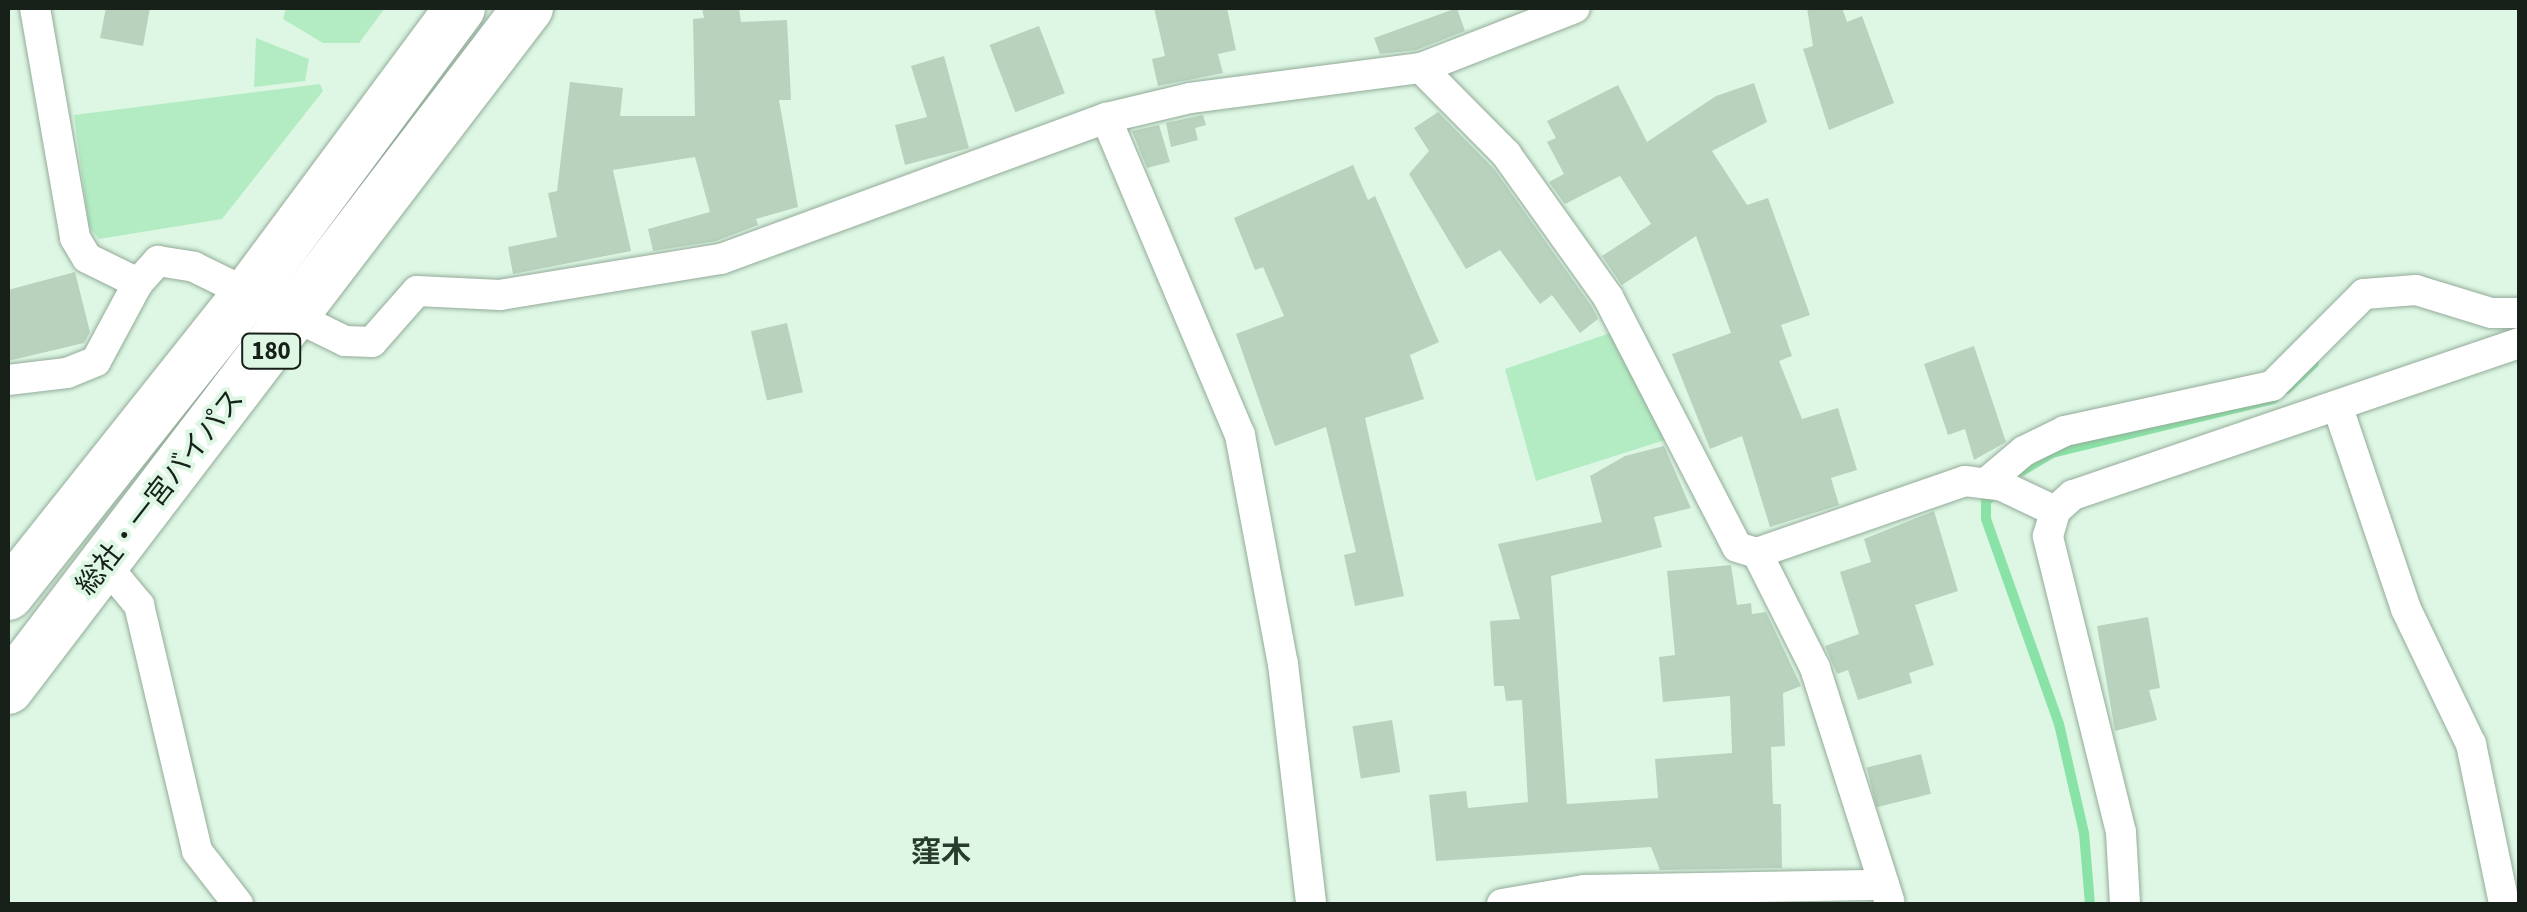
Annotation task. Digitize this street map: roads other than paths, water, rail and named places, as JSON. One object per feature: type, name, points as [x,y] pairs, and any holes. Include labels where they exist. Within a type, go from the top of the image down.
[{"type":"highway","name":"総社・一宮バイパス","points":[[8,596],[250,291],[460,8]]},
{"type":"highway","name":"総社・一宮バイパス","points":[[8,689],[296,319],[528,8]]},
{"type":"street","points":[[34,8],[75,238],[87,258],[138,283]]},
{"type":"street","points":[[8,380],[67,373],[96,362],[138,283],[158,262],[194,267],[250,291],[296,319],[345,341],[372,342],[417,291],[500,295],[721,259],[1106,118],[1190,98],[1421,68],[1575,8]]},
{"type":"street","points":[[1421,68],[1506,154],[1608,298],[1736,547],[1757,553],[1965,481],[1999,486],[2055,511]]},
{"type":"street","points":[[1106,118],[1240,436],[1282,664],[1311,904]]},
{"type":"street","points":[[1999,486],[2024,451],[2065,431],[2272,386],[2364,294],[2416,290],[2519,322]]},
{"type":"street","points":[[2125,904],[2121,832],[2048,536],[2055,511],[2073,495],[2338,408],[2519,322]]},
{"type":"street","points":[[2338,408],[2400,594],[2470,744],[2504,904]]},
{"type":"street","points":[[1502,904],[1584,890],[1887,895],[1815,668],[1757,553]]},
{"type":"street","points":[[104,563],[139,604],[197,851],[238,904]]},
{"type":"waterway","points":[[2287,389],[2314,363]]},
{"type":"waterway","points":[[2022,471],[2052,453],[2273,399]]},
{"type":"waterway","points":[[1997,492],[1986,501],[1986,519],[2059,724],[2084,833],[2090,904]]},
{"type":"district","name":"窪木","points":[[941,853]]}]
